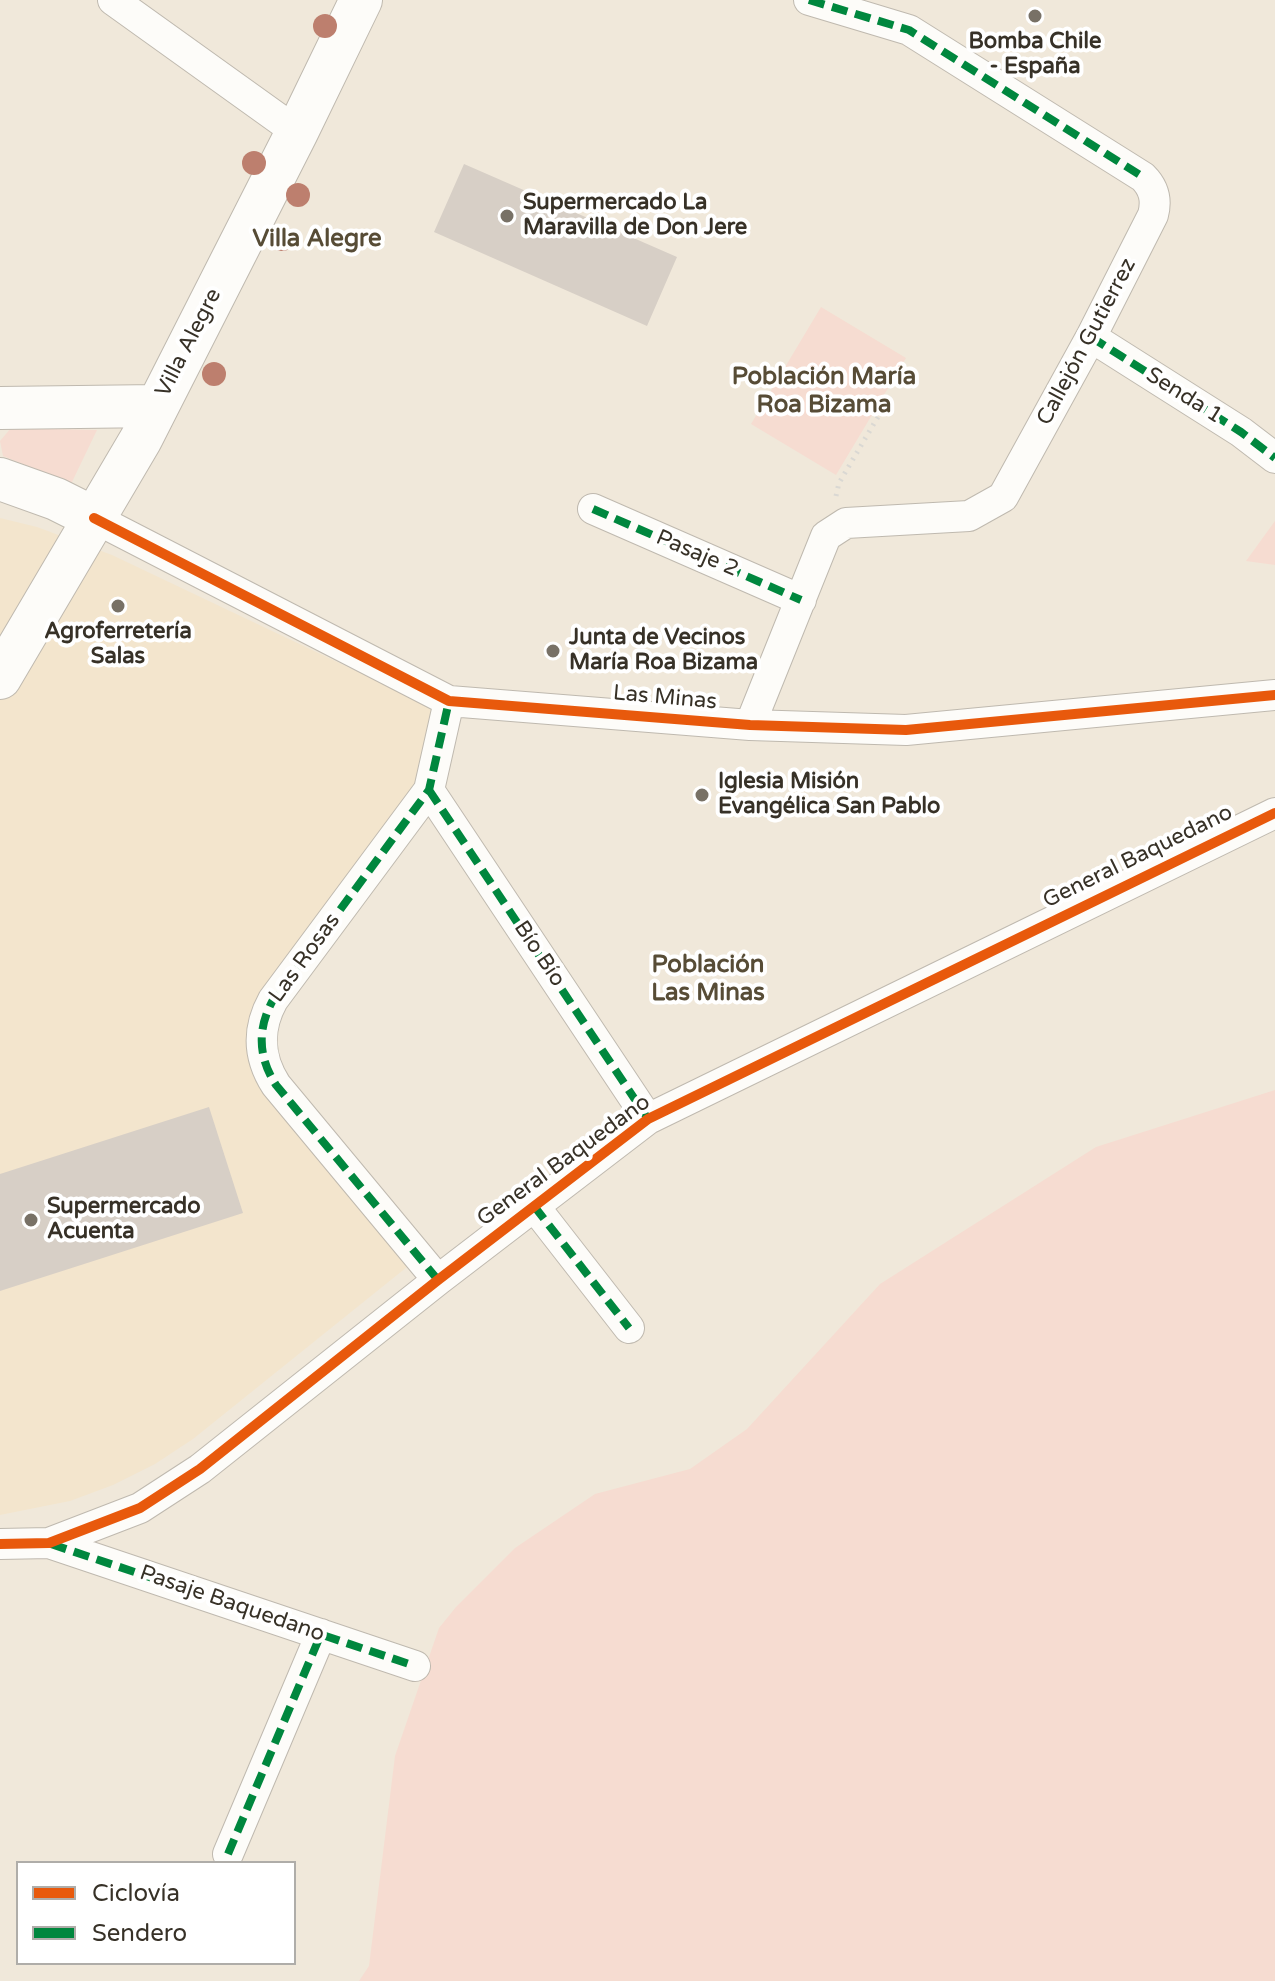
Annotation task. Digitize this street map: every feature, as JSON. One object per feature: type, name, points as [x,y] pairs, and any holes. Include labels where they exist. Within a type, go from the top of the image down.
[{"type":"main road","name":"Villa Alegre","points":[[0,678],[157,406],[361,0]]},
{"type":"main road","points":[[0,408],[157,406]]},
{"type":"main road","points":[[0,479],[56,499],[94,518]]},
{"type":"street","points":[[113,0],[297,132]]},
{"type":"street","name":"Callejón Gutierrez","points":[[809,0],[909,30],[1148,182],[1155,202],[1153,215],[1091,337],[1003,497],[969,516],[846,523],[826,536]]},
{"type":"street","name":"Senda 1","points":[[1091,337],[1241,432],[1275,458]]},
{"type":"street","name":"Pasaje 2","points":[[593,509],[801,600]]},
{"type":"street","name":"Las Minas","points":[[94,518],[449,701],[750,725],[906,730],[1275,695]]},
{"type":"street","points":[[750,725],[826,536]]},
{"type":"street","name":"Las Rosas","points":[[438,1280],[276,1085],[268,1072],[260,1043],[265,1013],[273,1000],[429,790],[449,701]]},
{"type":"street","name":"Bío Bío","points":[[429,790],[648,1119]]},
{"type":"street","name":"General Baquedano","points":[[0,1544],[49,1543],[140,1508],[200,1469],[438,1280],[648,1119],[1275,813]]},
{"type":"street","points":[[534,1206],[629,1328]]},
{"type":"street","name":"Pasaje Baquedano","points":[[49,1543],[415,1666]]},
{"type":"street","points":[[228,1854],[321,1634]]},
{"type":"path","points":[[826,536],[839,483],[892,393]]},
{"type":"shaded area","points":[[821,307],[906,358],[836,475],[751,424]]},
{"type":"shaded area","points":[[11,428],[97,430],[71,484],[3,456],[0,441]]},
{"type":"shaded area","points":[[0,518],[37,527],[112,555],[432,707],[419,783],[253,1025],[412,1263],[193,1439],[155,1464],[113,1485],[70,1501],[0,1515]]},
{"type":"shaded area","points":[[1275,521],[1275,565],[1246,561]]},
{"type":"shaded area","points":[[1275,1090],[1275,1981],[359,1981],[369,1966],[395,1756],[439,1628],[515,1548],[595,1494],[690,1469],[747,1429],[880,1284],[1096,1147]]},
{"type":"building","points":[[464,164],[677,257],[647,326],[434,232]]},
{"type":"building","points":[[209,1107],[243,1213],[0,1291],[0,1174]]},
{"type":"marked path","points":[[809,0],[909,30],[1143,177]]},
{"type":"marked path","points":[[1091,337],[1241,432],[1275,458]]},
{"type":"marked path","points":[[593,509],[801,600]]},
{"type":"marked path","points":[[438,1280],[276,1085],[263,1053],[262,1032],[273,1000],[429,790],[449,701]]},
{"type":"marked path","points":[[429,790],[648,1119]]},
{"type":"marked path","points":[[534,1206],[629,1328]]},
{"type":"marked path","points":[[51,1544],[415,1666]]},
{"type":"marked path","points":[[228,1854],[321,1634]]},
{"type":"cycle path","points":[[94,518],[449,701],[750,725],[906,730],[1275,695]]},
{"type":"cycle path","points":[[0,1544],[49,1543],[140,1508],[200,1469],[438,1280],[648,1119],[1275,813]]},
{"type":"place","name":"Bomba Chile - España","points":[[1035,16]]},
{"type":"place","name":"Supermercado La Maravilla de Don Jere","points":[[507,216]]},
{"type":"place","name":"Agroferretería Salas","points":[[118,606]]},
{"type":"place","name":"Junta de Vecinos María Roa Bizama","points":[[553,651]]},
{"type":"place","name":"Iglesia Misión Evangélica San Pablo","points":[[702,795]]},
{"type":"place","name":"Supermercado Acuenta","points":[[31,1220]]},
{"type":"district","name":"Villa Alegre","points":[[317,240]]},
{"type":"district","name":"Población María Roa Bizama","points":[[824,392]]},
{"type":"district","name":"Población Las Minas","points":[[708,980]]}]
